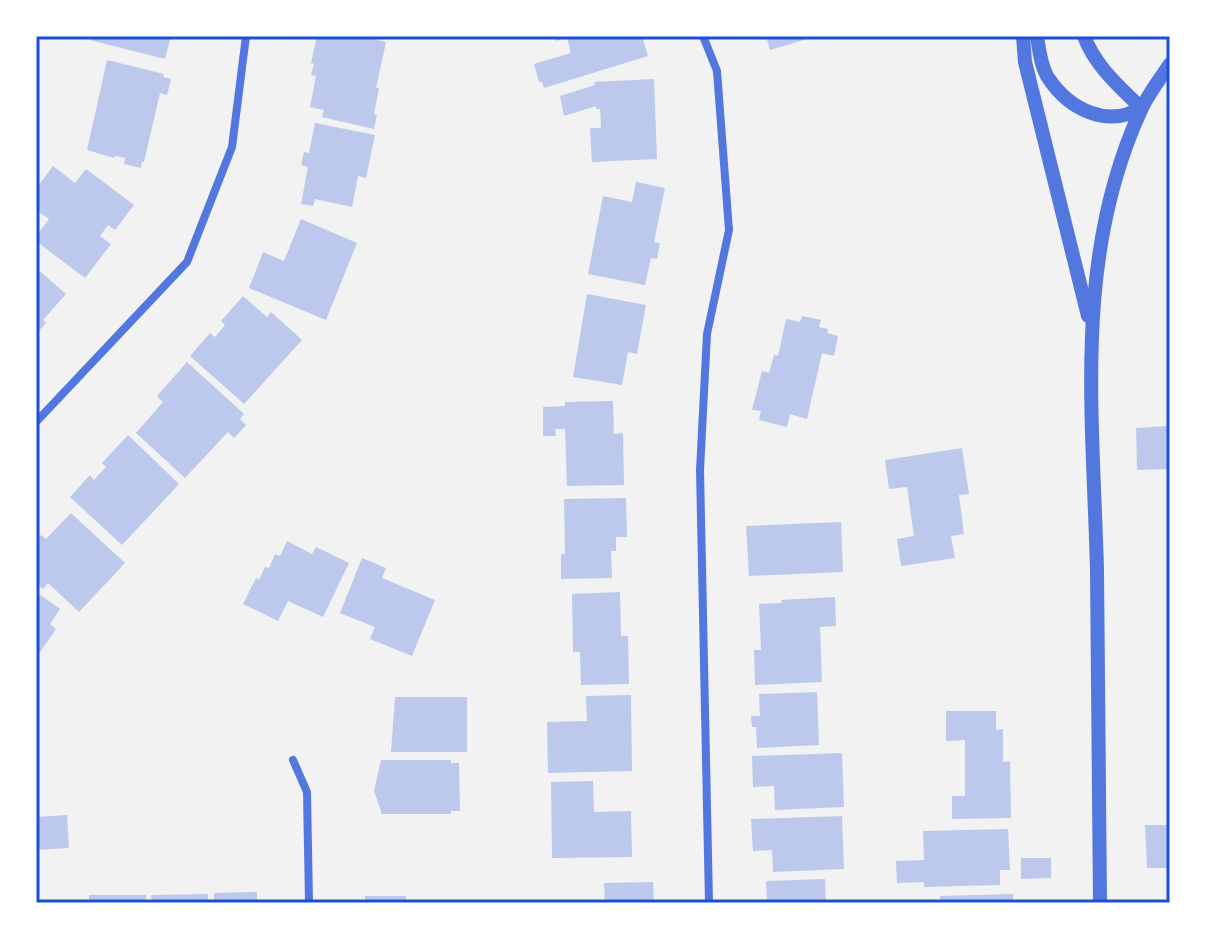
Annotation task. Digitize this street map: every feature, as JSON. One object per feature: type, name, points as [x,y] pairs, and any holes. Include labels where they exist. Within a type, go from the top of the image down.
[{"type":"street","points":[[36,422],[187,262],[232,147],[246,36]]},
{"type":"street","points":[[703,36],[717,71],[729,230],[707,334],[700,470],[709,903]]},
{"type":"street","points":[[1023,36],[1025,62],[1091,329]]},
{"type":"street","points":[[1037,36],[1047,78],[1069,100],[1098,117],[1111,119],[1127,116],[1141,108]]},
{"type":"street","points":[[1084,36],[1102,69],[1141,108]]},
{"type":"street","points":[[1100,903],[1099,672],[1091,329],[1095,270],[1111,185],[1141,108],[1170,64]]},
{"type":"street","points":[[293,760],[307,792],[309,903]]},
{"type":"building","points":[[91,36],[171,36],[165,59],[90,40]]},
{"type":"building","points":[[317,36],[359,36],[386,42],[376,88],[379,88],[374,129],[322,117],[324,110],[310,107],[316,76],[311,75],[314,64],[311,63]]},
{"type":"building","points":[[555,36],[642,36],[648,56],[544,88],[534,64],[571,53],[567,38],[556,41]]},
{"type":"building","points":[[766,36],[814,36],[814,37],[770,50]]},
{"type":"building","points":[[107,60],[164,74],[163,77],[171,79],[167,95],[160,93],[141,168],[124,164],[125,158],[87,150]]},
{"type":"building","points":[[654,79],[657,159],[592,162],[590,128],[601,128],[600,109],[596,106],[564,116],[560,96],[595,85],[594,82]]},
{"type":"building","points":[[315,123],[375,135],[366,178],[358,176],[352,207],[315,199],[313,206],[301,204],[308,167],[301,165],[304,152],[309,153]]},
{"type":"building","points":[[53,166],[75,183],[86,169],[134,205],[115,230],[108,225],[100,236],[111,244],[85,278],[36,241],[36,236],[49,219],[36,210],[36,189]]},
{"type":"building","points":[[636,182],[665,188],[654,242],[660,243],[657,259],[651,258],[645,285],[588,274],[603,196],[632,202]]},
{"type":"building","points":[[301,219],[357,243],[326,320],[249,288],[263,252],[284,261]]},
{"type":"building","points":[[36,268],[66,294],[43,320],[46,323],[36,334]]},
{"type":"building","points":[[587,294],[646,305],[637,354],[628,352],[622,385],[573,377]]},
{"type":"building","points":[[243,296],[267,317],[271,312],[302,340],[244,404],[190,356],[210,333],[215,337],[225,325],[221,321]]},
{"type":"building","points":[[802,316],[821,320],[819,327],[838,336],[834,356],[822,353],[807,419],[790,414],[787,427],[759,420],[761,411],[752,410],[762,371],[769,373],[774,355],[778,356],[786,319],[800,322]]},
{"type":"building","points":[[187,362],[244,414],[240,419],[246,425],[234,438],[228,432],[185,478],[136,433],[163,402],[157,396]]},
{"type":"building","points":[[613,401],[614,434],[623,433],[624,485],[567,486],[565,429],[555,429],[556,436],[543,436],[543,407],[565,406],[565,402]]},
{"type":"building","points":[[1168,426],[1169,469],[1137,470],[1136,428]]},
{"type":"building","points":[[128,435],[179,484],[122,545],[70,497],[90,475],[94,480],[106,467],[102,463]]},
{"type":"building","points":[[962,448],[969,494],[959,495],[964,534],[951,536],[955,558],[901,566],[897,539],[914,536],[907,487],[889,489],[885,460]]},
{"type":"building","points":[[626,498],[627,537],[616,537],[616,551],[611,551],[612,578],[561,579],[561,554],[565,554],[564,499]]},
{"type":"building","points":[[71,513],[125,563],[79,612],[48,583],[43,589],[36,582],[36,541],[41,535],[46,539]]},
{"type":"building","points":[[841,522],[843,572],[749,576],[746,526]]},
{"type":"building","points":[[287,541],[312,554],[316,547],[349,563],[323,617],[288,601],[278,621],[243,604],[256,578],[259,580],[265,567],[269,568],[275,554],[280,556]]},
{"type":"building","points":[[362,558],[386,568],[382,578],[435,600],[412,656],[370,639],[375,627],[340,613]]},
{"type":"building","points":[[36,592],[60,609],[50,624],[56,629],[36,658]]},
{"type":"building","points":[[620,592],[621,636],[628,636],[629,684],[581,685],[580,652],[573,652],[572,594]]},
{"type":"building","points":[[835,597],[836,626],[820,627],[822,682],[755,685],[754,650],[761,650],[759,604]]},
{"type":"building","points":[[817,692],[819,745],[757,748],[756,727],[752,727],[751,716],[760,716],[759,694]]},
{"type":"building","points":[[631,695],[632,771],[548,773],[547,722],[587,721],[586,696]]},
{"type":"building","points":[[395,697],[467,697],[467,752],[391,752]]},
{"type":"building","points":[[946,711],[996,711],[996,730],[1003,729],[1003,762],[1010,761],[1011,818],[952,819],[952,796],[965,796],[965,740],[946,741]]},
{"type":"building","points":[[842,753],[844,807],[775,810],[774,786],[753,787],[752,756]]},
{"type":"building","points":[[381,760],[451,760],[451,763],[459,763],[460,811],[451,811],[451,814],[382,814],[374,791]]},
{"type":"building","points":[[593,781],[594,812],[631,811],[632,857],[552,858],[551,782]]},
{"type":"building","points":[[67,815],[69,848],[36,850],[36,817]]},
{"type":"building","points":[[842,816],[844,869],[773,872],[772,850],[753,851],[751,819]]},
{"type":"building","points":[[1145,825],[1170,825],[1170,868],[1147,868]]},
{"type":"building","points":[[1008,829],[1010,870],[1000,870],[1000,885],[924,887],[924,882],[897,883],[896,861],[924,860],[923,831]]},
{"type":"building","points":[[1021,858],[1051,858],[1051,878],[1021,879]]},
{"type":"building","points":[[825,879],[826,903],[767,903],[766,881]]},
{"type":"building","points":[[653,882],[654,903],[605,903],[604,883]]},
{"type":"building","points":[[257,892],[257,903],[214,903],[214,893]]},
{"type":"building","points":[[208,894],[208,903],[152,903],[151,895]]},
{"type":"building","points":[[1013,894],[1013,903],[940,903],[940,896]]},
{"type":"building","points":[[89,895],[146,895],[146,903],[89,903]]},
{"type":"building","points":[[365,896],[406,896],[406,903],[365,903]]}]
